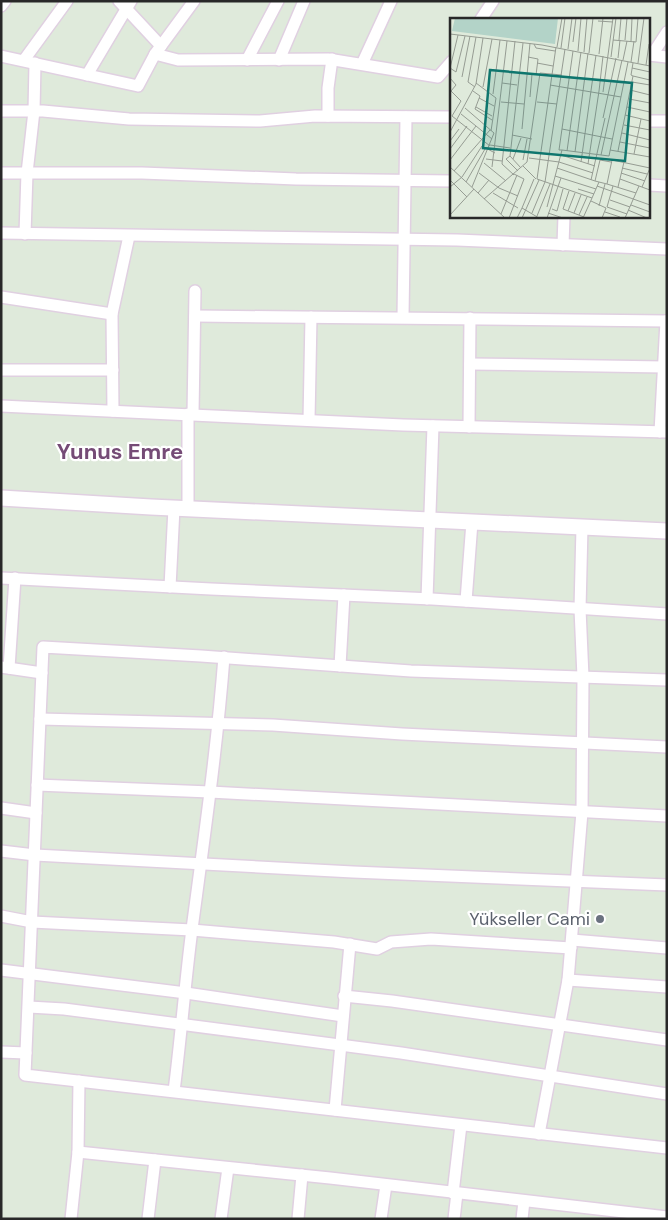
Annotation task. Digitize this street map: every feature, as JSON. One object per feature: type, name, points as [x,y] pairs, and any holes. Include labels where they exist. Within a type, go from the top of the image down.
[{"type":"main road","points":[[1,498],[181,509],[667,531]]},
{"type":"street","points":[[1,6],[5,1]]},
{"type":"street","points":[[25,234],[27,173],[34,111],[30,62],[67,1]]},
{"type":"street","points":[[1,56],[138,86],[158,50],[194,1]]},
{"type":"street","points":[[247,60],[278,1]]},
{"type":"street","points":[[279,60],[304,1]]},
{"type":"street","points":[[362,64],[391,1]]},
{"type":"street","points":[[482,18],[493,1]]},
{"type":"street","points":[[87,75],[125,4],[158,50],[178,60],[332,59],[438,77],[450,63]]},
{"type":"street","points":[[667,32],[651,55],[667,57]]},
{"type":"street","points":[[328,116],[328,88],[332,59]]},
{"type":"street","points":[[1,111],[34,111],[130,119],[250,121],[315,116],[450,117]]},
{"type":"street","points":[[403,317],[406,117]]},
{"type":"street","points":[[650,121],[667,121]]},
{"type":"street","points":[[1,173],[142,173],[296,179],[450,181]]},
{"type":"street","points":[[650,185],[667,186]]},
{"type":"street","points":[[563,245],[564,218]]},
{"type":"street","points":[[1,233],[130,236],[262,236],[667,249]]},
{"type":"street","points":[[113,411],[112,314],[130,236]]},
{"type":"street","points":[[170,587],[181,509],[190,414],[195,291]]},
{"type":"street","points":[[1,297],[112,314]]},
{"type":"street","points":[[1,406],[433,426],[664,432],[666,321],[195,316]]},
{"type":"street","points":[[309,420],[311,316]]},
{"type":"street","points":[[469,427],[470,318]]},
{"type":"street","points":[[470,364],[664,366]]},
{"type":"street","points":[[1,370],[112,370]]},
{"type":"street","points":[[427,599],[433,426]]},
{"type":"street","points":[[466,601],[472,522]]},
{"type":"street","points":[[540,1134],[568,980],[582,812],[583,677],[580,609],[582,527]]},
{"type":"street","points":[[1,578],[466,601],[667,614]]},
{"type":"street","points":[[15,578],[5,667],[42,672]]},
{"type":"street","points":[[340,666],[344,595]]},
{"type":"street","points":[[667,680],[411,671],[224,657],[43,647],[25,1075],[667,1148]]},
{"type":"street","points":[[174,1092],[183,1025],[192,930],[202,864],[224,657]]},
{"type":"street","points":[[40,719],[273,725],[402,734],[667,747]]},
{"type":"street","points":[[37,785],[210,792],[667,816]]},
{"type":"street","points":[[1,808],[36,813]]},
{"type":"street","points":[[1,851],[35,855],[353,872],[667,885]]},
{"type":"street","points":[[1,916],[32,922],[192,930],[350,944],[377,949],[391,942],[431,939],[667,948]]},
{"type":"street","points":[[335,1110],[350,944]]},
{"type":"street","points":[[1,970],[186,993],[343,1016]]},
{"type":"street","points":[[568,980],[667,987]]},
{"type":"street","points":[[344,996],[392,1001],[667,1040]]},
{"type":"street","points":[[29,1007],[64,1009],[342,1045],[667,1094]]},
{"type":"street","points":[[1,1052],[26,1053]]},
{"type":"street","points":[[70,1219],[78,1152],[79,1081]]},
{"type":"street","points":[[454,1219],[461,1125]]},
{"type":"street","points":[[78,1152],[524,1201],[603,1214],[667,1218]]},
{"type":"street","points":[[148,1219],[155,1160]]},
{"type":"street","points":[[221,1219],[228,1168]]},
{"type":"street","points":[[298,1219],[302,1176]]},
{"type":"street","points":[[382,1219],[386,1185]]},
{"type":"street","points":[[522,1219],[524,1201]]},
{"type":"place","name":"Yükseller Cami","points":[[600,919]]},
{"type":"district","name":"Yunus Emre","points":[[120,451]]}]
